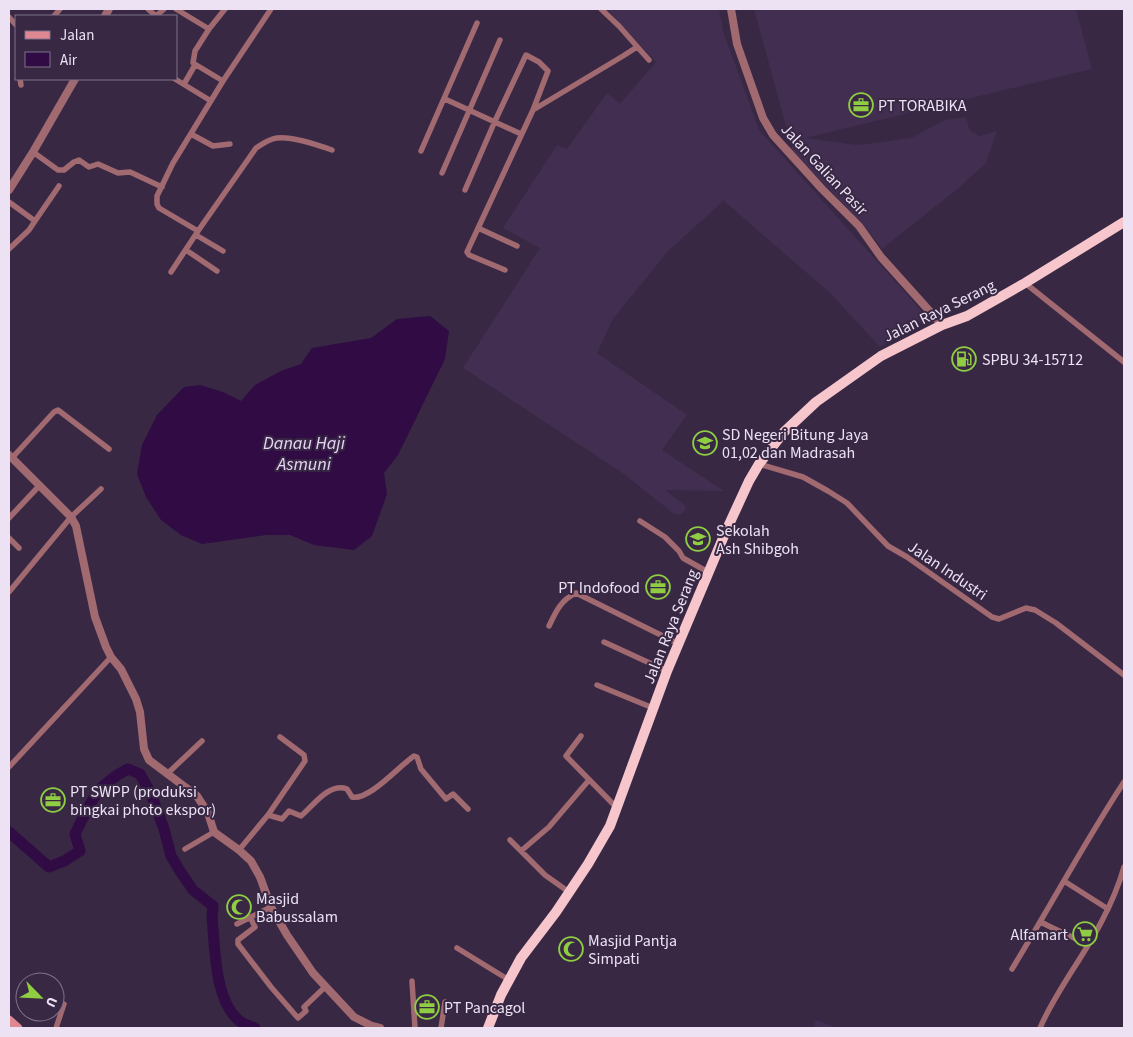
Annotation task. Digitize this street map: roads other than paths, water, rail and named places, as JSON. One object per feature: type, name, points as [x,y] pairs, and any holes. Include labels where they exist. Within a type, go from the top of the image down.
[{"type":"highway","name":"Jalan Raya Serang","points":[[488,1028],[509,980],[522,958],[588,864],[610,826],[653,708],[708,572],[742,496],[759,464],[784,432],[816,402],[881,356],[942,325],[967,316],[1124,222]]},
{"type":"main road","points":[[9,1020],[18,1028]]},
{"type":"street","points":[[176,9],[209,29]]},
{"type":"street","points":[[223,81],[195,65],[192,60],[209,29],[225,9]]},
{"type":"street","points":[[222,251],[159,208],[157,196],[173,163],[270,9]]},
{"type":"street","points":[[601,9],[649,60]]},
{"type":"street","name":"Jalan Galian Pasir","points":[[731,9],[737,44],[763,118],[773,135],[859,226],[882,257],[942,325]]},
{"type":"street","points":[[421,151],[477,23]]},
{"type":"street","points":[[442,173],[500,40]]},
{"type":"street","points":[[532,110],[637,46]]},
{"type":"street","points":[[465,190],[526,55],[539,62],[548,71],[522,134],[467,254],[505,270]]},
{"type":"street","points":[[184,84],[195,65]]},
{"type":"street","points":[[9,190],[34,152],[74,80]]},
{"type":"street","points":[[177,80],[211,102]]},
{"type":"street","points":[[445,99],[522,134]]},
{"type":"street","points":[[192,134],[213,146],[230,144]]},
{"type":"street","points":[[170,272],[256,148],[278,138],[307,142],[332,150]]},
{"type":"street","points":[[34,152],[58,170],[64,170],[79,160],[89,167],[98,164],[118,172],[130,172],[162,187]]},
{"type":"street","points":[[9,248],[29,230],[59,186]]},
{"type":"street","points":[[9,202],[35,221]]},
{"type":"street","points":[[478,228],[517,246]]},
{"type":"street","points":[[186,250],[217,271]]},
{"type":"street","points":[[1025,283],[1124,362]]},
{"type":"street","points":[[109,449],[58,410],[10,457],[71,517],[76,526],[95,617],[106,647],[111,657],[121,668],[136,699],[140,712],[144,749],[149,760],[200,800],[208,813],[214,832],[239,850],[255,867],[271,907],[287,935],[313,973],[354,1017],[380,1028]]},
{"type":"street","name":"Jalan Industri","points":[[759,464],[803,477],[828,490],[847,504],[888,546],[907,557],[992,617],[999,619],[1026,608],[1035,610],[1056,623],[1124,675]]},
{"type":"street","points":[[9,518],[40,485]]},
{"type":"street","points":[[9,592],[71,517],[101,489]]},
{"type":"street","points":[[640,521],[665,537],[679,550],[683,558],[708,572]]},
{"type":"street","points":[[9,538],[19,548]]},
{"type":"street","points":[[549,626],[559,605],[566,597],[576,593],[679,644]]},
{"type":"street","points":[[604,642],[668,671]]},
{"type":"street","points":[[9,767],[79,689],[111,657]]},
{"type":"street","points":[[597,685],[653,708]]},
{"type":"street","points":[[581,736],[566,756],[617,808]]},
{"type":"street","points":[[239,850],[268,814],[306,758],[280,737]]},
{"type":"street","points":[[167,774],[202,741]]},
{"type":"street","points":[[268,814],[282,819],[289,811],[301,816],[319,798],[342,788],[347,789],[352,797],[358,798],[393,774],[414,756],[417,757],[421,769],[446,799],[453,794],[468,809]]},
{"type":"street","points":[[521,851],[549,827],[589,780]]},
{"type":"street","points":[[1012,969],[1094,828],[1124,782]]},
{"type":"street","points":[[185,849],[214,832]]},
{"type":"street","points":[[510,840],[545,875],[569,892]]},
{"type":"street","points":[[1040,1028],[1108,909],[1121,880],[1124,867]]},
{"type":"street","points":[[1064,881],[1108,909]]},
{"type":"street","points":[[237,924],[271,907]]},
{"type":"street","points":[[250,917],[255,926],[238,940],[238,944],[298,1018],[306,1011],[304,1007],[326,987]]},
{"type":"street","points":[[1041,922],[1061,932],[1068,933],[1088,945]]},
{"type":"street","points":[[457,948],[509,980]]},
{"type":"street","points":[[412,981],[414,1028]]},
{"type":"street","points":[[441,1028],[446,1002]]},
{"type":"water","name":"Danau Haji Asmuni","points":[[430,316],[449,331],[445,359],[398,455],[384,473],[387,494],[372,536],[354,550],[314,545],[290,535],[266,535],[202,544],[181,535],[161,520],[146,497],[137,474],[142,445],[157,415],[184,387],[200,385],[223,392],[241,401],[255,385],[281,371],[301,364],[312,348],[371,338],[397,319]]},
{"type":"waterway","points":[[9,832],[49,867],[64,861],[80,851],[75,834],[90,804],[101,789],[117,775],[128,769],[140,774],[151,794],[164,829],[171,856],[193,890],[213,906],[212,916],[217,973],[226,1002],[232,1013],[241,1022],[255,1028]]},
{"type":"place","name":"PT TORABIKA","points":[[861,105]]},
{"type":"place","name":"SPBU 34-15712","points":[[964,359]]},
{"type":"place","name":"SD Negeri Bitung Jaya 01,02 dan Madrasah","points":[[705,443]]},
{"type":"place","name":"Sekolah Ash Shibgoh","points":[[698,539]]},
{"type":"place","name":"PT Indofood","points":[[658,587]]},
{"type":"place","name":"PT SWPP (produksi bingkai photo ekspor)","points":[[53,800]]},
{"type":"place","name":"Masjid Babussalam","points":[[239,907]]},
{"type":"place","name":"Alfamart","points":[[1085,934]]},
{"type":"place","name":"Masjid Pantja Simpati","points":[[571,949]]},
{"type":"place","name":"PT Pancagol","points":[[427,1007]]}]
